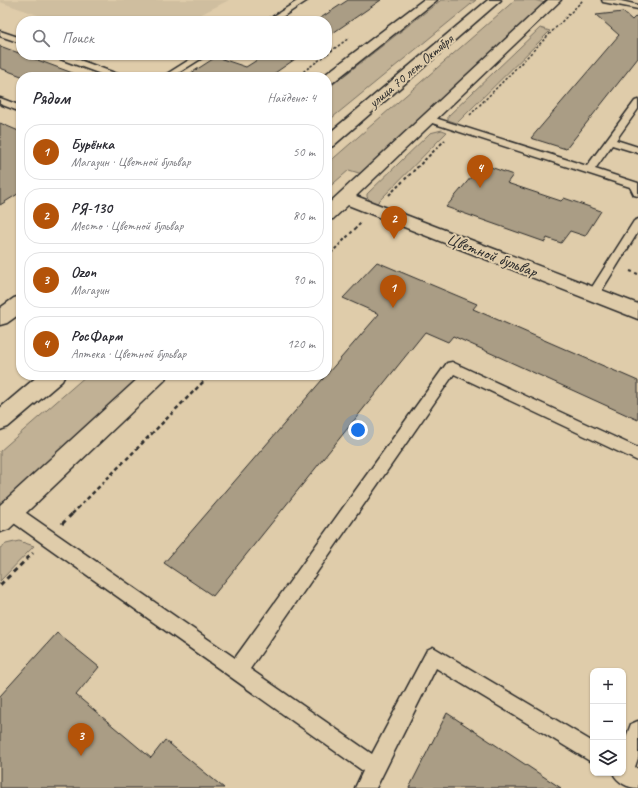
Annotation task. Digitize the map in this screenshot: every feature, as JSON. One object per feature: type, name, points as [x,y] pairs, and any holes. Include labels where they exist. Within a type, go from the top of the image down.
[{"type":"street","points":[[332,76],[431,0]]},
{"type":"street","name":"улица 70 лет Октября","points":[[332,139],[495,0]]},
{"type":"street","points":[[332,210],[555,0]]},
{"type":"street","name":"Цветной бульвар","points":[[345,198],[638,312]]},
{"type":"street","points":[[0,318],[16,307]]},
{"type":"street","points":[[0,421],[48,380]]},
{"type":"street","points":[[5,516],[151,380]]},
{"type":"lane","points":[[278,16],[304,0]]},
{"type":"lane","points":[[606,0],[638,7]]},
{"type":"lane","points":[[0,33],[16,39]]},
{"type":"lane","points":[[71,60],[104,72]]},
{"type":"lane","points":[[174,72],[195,60]]},
{"type":"lane","points":[[0,101],[16,107]]},
{"type":"lane","points":[[589,171],[638,103]]},
{"type":"lane","points":[[429,119],[634,185],[638,193]]},
{"type":"lane","points":[[610,141],[638,150]]},
{"type":"lane","points":[[593,295],[638,223]]},
{"type":"lane","points":[[237,670],[452,367],[638,455]]},
{"type":"lane","points":[[5,516],[48,538],[375,768]]},
{"type":"lane","points":[[365,788],[433,656],[590,751]]},
{"type":"lane","points":[[626,764],[638,731]]},
{"type":"lane","points":[[626,774],[638,781]]},
{"type":"path","points":[[303,72],[319,60]]},
{"type":"path","points":[[0,585],[205,380]]},
{"type":"shaded area","points":[[0,0],[229,0],[198,16],[41,16],[0,2]]},
{"type":"shaded area","points":[[441,0],[476,0],[332,118],[332,85]]},
{"type":"shaded area","points":[[515,0],[534,0],[546,3],[362,174],[349,170],[332,185],[332,160]]},
{"type":"shaded area","points":[[540,28],[550,31],[457,123],[448,120],[448,116]]},
{"type":"shaded area","points":[[442,130],[447,132],[375,205],[367,197],[367,194],[430,133]]},
{"type":"shaded area","points":[[81,380],[140,380],[0,510],[0,451]]},
{"type":"shaded area","points":[[19,541],[34,546],[0,581],[0,548],[6,544]]},
{"type":"building","points":[[348,0],[381,0],[332,34],[332,16],[324,16]]},
{"type":"building","points":[[623,12],[632,20],[638,14],[638,58],[566,149],[531,138],[619,35],[596,15]]},
{"type":"building","points":[[0,46],[16,52],[16,60],[38,60],[70,72],[16,72],[16,74],[0,68]]},
{"type":"building","points":[[211,60],[225,60],[246,67],[257,60],[294,60],[276,72],[193,72]]},
{"type":"building","points":[[0,123],[16,130],[16,195],[0,205]]},
{"type":"building","points":[[482,164],[513,175],[507,183],[561,201],[564,198],[601,211],[585,236],[570,231],[561,243],[547,238],[545,242],[446,207]]},
{"type":"building","points":[[377,262],[477,304],[473,309],[638,381],[638,420],[453,336],[448,342],[425,332],[213,596],[164,563],[322,380],[332,380],[332,368],[379,314],[343,298]]},
{"type":"building","points":[[57,633],[99,667],[76,695],[151,758],[165,740],[224,788],[0,788],[0,696]]},
{"type":"building","points":[[447,713],[561,788],[409,788]]},
{"type":"place","name":"РосФарм","points":[[480,188]]},
{"type":"place","name":"РЯ-130","points":[[394,239]]},
{"type":"place","name":"Бурёнка","points":[[393,308]]},
{"type":"place","name":"Ozon","points":[[81,756]]}]
